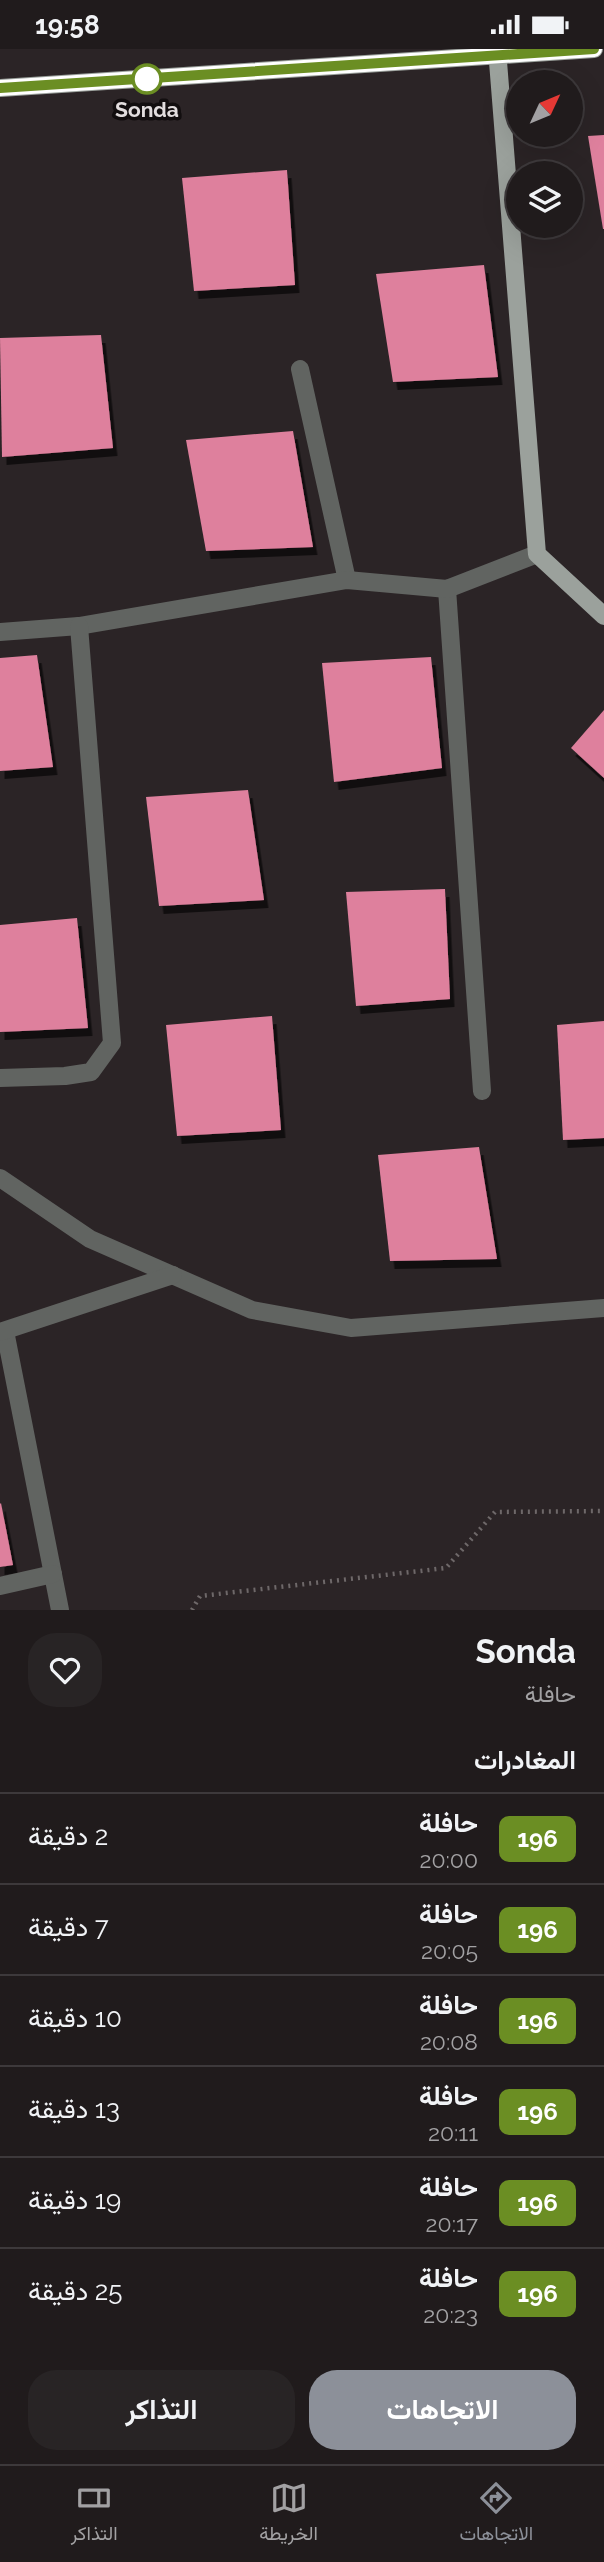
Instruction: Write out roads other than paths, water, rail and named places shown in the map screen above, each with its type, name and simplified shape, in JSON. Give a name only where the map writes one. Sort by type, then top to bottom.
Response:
[{"type":"main road","points":[[0,88],[498,53],[594,49]]},
{"type":"main road","points":[[498,53],[537,554],[604,617]]},
{"type":"street","points":[[300,369],[347,580]]},
{"type":"street","points":[[0,632],[79,626],[347,580],[447,589],[537,554]]},
{"type":"street","points":[[447,589],[481,1091]]},
{"type":"street","points":[[0,1078],[65,1076],[91,1072],[112,1043],[79,626]]},
{"type":"street","points":[[0,1178],[90,1239],[252,1310],[351,1328],[604,1308]]},
{"type":"street","points":[[61,1610],[2,1331],[173,1275]]},
{"type":"street","points":[[0,1586],[53,1574]]},
{"type":"place","name":"Sonda","points":[[147,79]]}]
